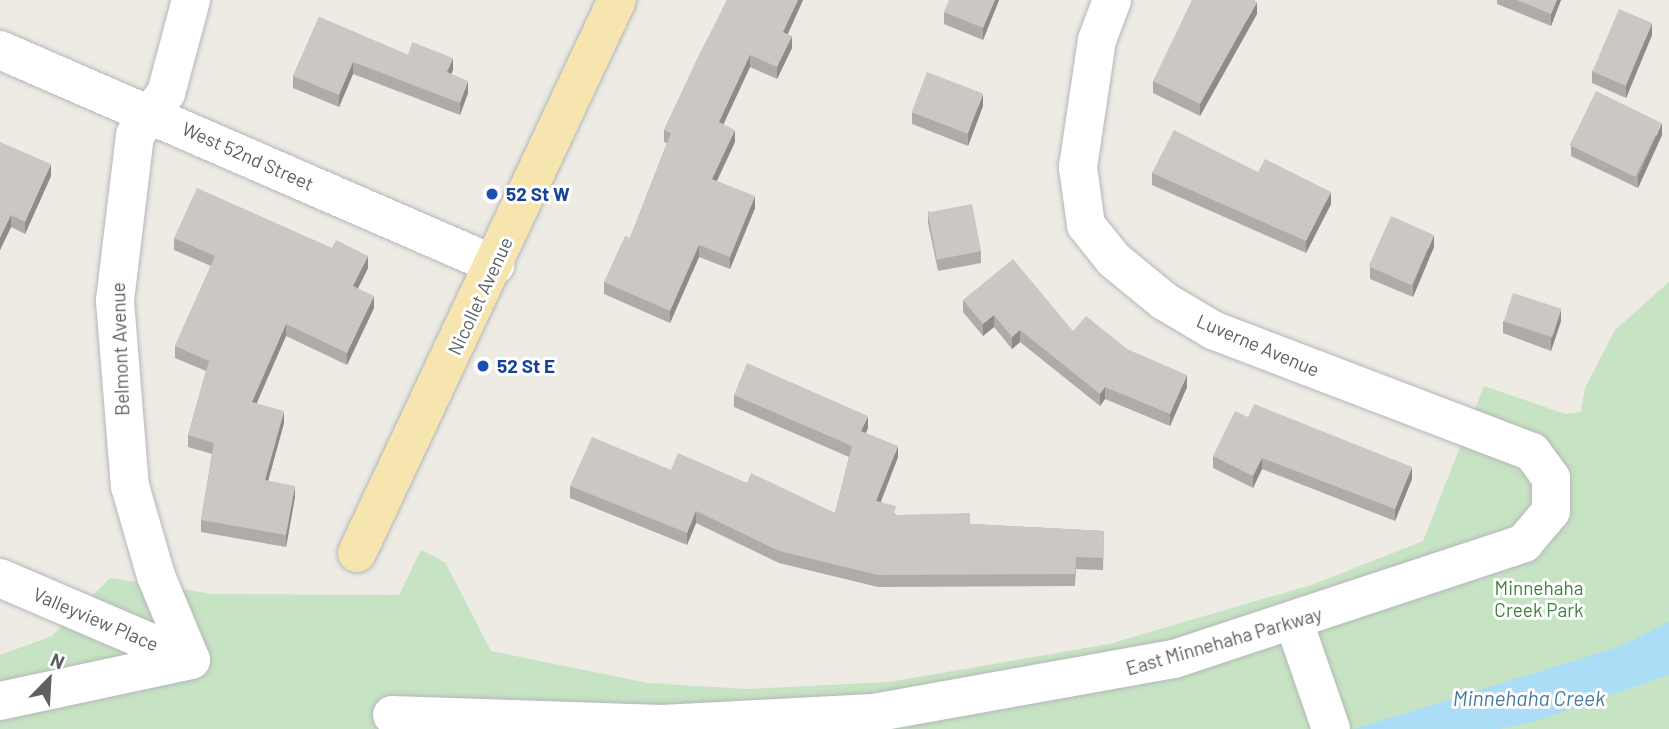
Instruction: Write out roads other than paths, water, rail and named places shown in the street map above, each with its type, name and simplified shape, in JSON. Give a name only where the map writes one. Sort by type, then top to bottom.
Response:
[{"type":"main road","name":"Nicollet Avenue","points":[[357,553],[495,265],[617,0]]},
{"type":"street","name":"Belmont Avenue","points":[[191,0],[166,93],[135,135],[114,301],[119,393],[130,486],[156,576],[191,660]]},
{"type":"street","name":"Luverne Avenue","points":[[1112,0],[1097,40],[1078,167],[1086,225],[1114,260],[1164,302],[1213,330],[1532,452],[1551,478],[1552,511],[1524,543]]},
{"type":"street","name":"West 52nd Street","points":[[0,50],[151,113],[495,265]]},
{"type":"street","name":"East Minnehaha Parkway","points":[[392,715],[675,724],[873,713],[1112,673],[1294,622],[1524,543]]},
{"type":"street","name":"Valleyview Place","points":[[0,578],[191,660]]},
{"type":"street","points":[[1294,622],[1326,716]]},
{"type":"street","points":[[0,701],[191,660]]},
{"type":"water","name":"Minnehaha Creek","points":[[1669,622],[1669,675],[1536,721],[1499,729],[1354,729],[1618,647]]},
{"type":"place","name":"52 St W","points":[[492,194]]},
{"type":"place","name":"52 St E","points":[[483,366]]},
{"type":"park label","name":"Minnehaha Creek Park","points":[[1539,599]]}]
